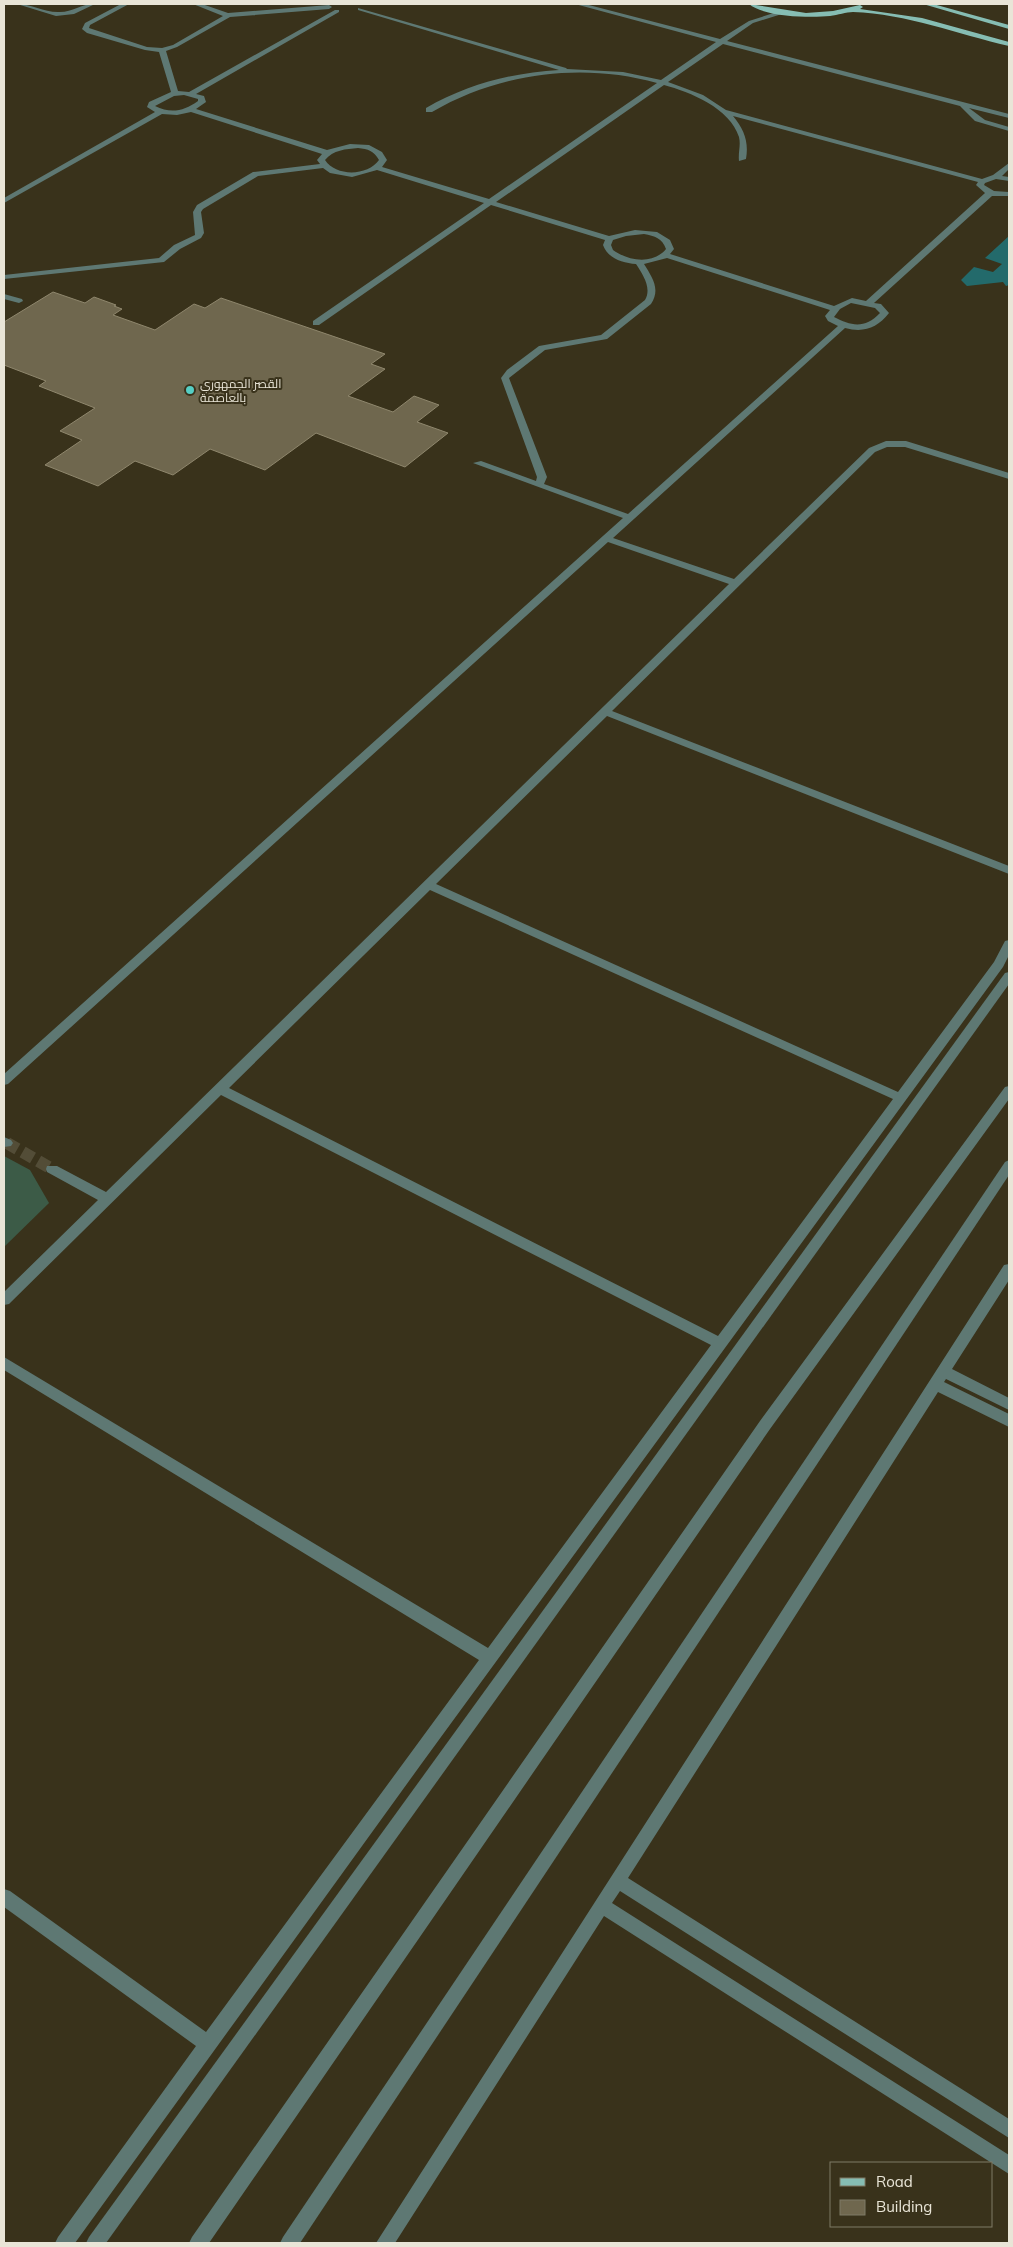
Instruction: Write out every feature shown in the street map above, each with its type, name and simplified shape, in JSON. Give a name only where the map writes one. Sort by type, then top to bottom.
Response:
[{"type":"main road","points":[[755,5],[783,12],[819,14],[852,10],[868,4]]},
{"type":"main road","points":[[926,4],[1009,27]]},
{"type":"main road","points":[[852,10],[922,20],[1009,44]]},
{"type":"street","points":[[20,4],[62,15],[72,14],[94,4],[115,9]]},
{"type":"street","points":[[126,4],[87,24],[85,29],[92,33],[147,49],[162,50],[175,46],[224,19],[227,15]]},
{"type":"street","points":[[196,4],[227,15],[332,7],[345,12]]},
{"type":"street","points":[[578,4],[1009,116]]},
{"type":"street","points":[[751,22],[755,5]]},
{"type":"street","points":[[190,95],[332,7]]},
{"type":"street","points":[[359,8],[546,64],[579,72]]},
{"type":"street","points":[[316,323],[722,41],[751,22],[783,12]]},
{"type":"street","points":[[162,50],[174,93]]},
{"type":"street","points":[[544,73],[547,68],[546,64]]},
{"type":"street","points":[[429,110],[456,94],[517,76],[579,72],[621,75],[662,83],[701,97],[724,112],[738,127],[744,146],[742,159]]},
{"type":"street","points":[[174,93],[190,95],[202,101],[176,115],[153,108],[151,105],[174,93]]},
{"type":"street","points":[[963,104],[968,114],[975,119],[1009,129]]},
{"type":"street","points":[[4,277],[158,261],[167,257],[175,248],[199,237],[202,230],[197,212],[200,207],[249,177],[265,172],[324,166],[335,172],[352,174],[369,172],[378,168],[383,162],[383,157],[370,148],[347,147],[328,152],[190,109]]},
{"type":"street","points":[[4,202],[162,111]]},
{"type":"street","points":[[724,112],[982,181],[996,177],[1007,170]]},
{"type":"street","points":[[738,127],[756,120]]},
{"type":"street","points":[[324,166],[322,160],[328,152]]},
{"type":"street","points":[[378,168],[610,239]]},
{"type":"street","points":[[996,177],[1009,179]]},
{"type":"street","points":[[982,181],[981,187],[990,193],[1009,194]]},
{"type":"street","points":[[870,304],[990,193]]},
{"type":"street","points":[[631,232],[655,234],[669,242],[670,249],[666,255],[639,262],[620,258],[612,254],[607,245],[610,239],[619,234],[631,232]]},
{"type":"street","points":[[666,255],[836,309]]},
{"type":"street","points":[[539,486],[542,476],[505,378],[542,348],[604,337],[648,302],[652,297],[653,291],[639,262]]},
{"type":"street","points":[[4,296],[19,302]]},
{"type":"street","points":[[848,300],[870,304],[884,309],[884,314],[866,328],[845,324],[830,317],[830,314],[848,300]]},
{"type":"street","points":[[4,1081],[845,324]]},
{"type":"street","points":[[4,1300],[106,1198],[872,450],[880,445],[892,443],[906,444],[1009,476]]},
{"type":"street","points":[[478,463],[631,518]]},
{"type":"street","points":[[608,539],[736,583]]},
{"type":"street","points":[[604,711],[1009,870]]},
{"type":"street","points":[[427,884],[901,1098]]},
{"type":"street","points":[[64,2243],[999,964],[1009,944]]},
{"type":"street","points":[[95,2243],[1009,976]]},
{"type":"street","points":[[219,1088],[721,1344]]},
{"type":"street","points":[[198,2243],[765,1425],[1009,1090]]},
{"type":"street","points":[[288,2243],[1009,1165]]},
{"type":"street","points":[[52,1168],[106,1198]]},
{"type":"street","points":[[385,2243],[603,1906],[1009,1269]]},
{"type":"street","points":[[4,1363],[490,1658]]},
{"type":"street","points":[[940,1378],[1009,1404]]},
{"type":"street","points":[[940,1378],[1009,1421]]},
{"type":"street","points":[[619,1881],[1009,2129]]},
{"type":"street","points":[[4,1896],[208,2044]]},
{"type":"street","points":[[603,1906],[1009,2166]]},
{"type":"green space","points":[[4,1156],[30,1170],[49,1203],[4,1247]]},
{"type":"water","points":[[1009,236],[1009,285],[1006,286],[1003,282],[967,286],[961,280],[974,267],[993,272],[1002,264],[985,258]]},
{"type":"building","name":"القصر الجمهوري بالعاصمة","points":[[53,292],[85,303],[94,297],[116,305],[114,306],[122,309],[113,315],[155,330],[194,304],[205,308],[221,298],[385,354],[371,364],[385,369],[348,396],[393,412],[414,396],[439,405],[417,422],[448,433],[405,467],[316,433],[265,470],[210,449],[173,475],[135,461],[98,486],[45,465],[82,440],[60,431],[95,408],[39,386],[46,381],[4,365],[4,322]]},
{"type":"tunnel","points":[[7,1143],[52,1169]]},
{"type":"place","name":"القصر الجمهوري بالعاصمة","points":[[190,390]]}]
